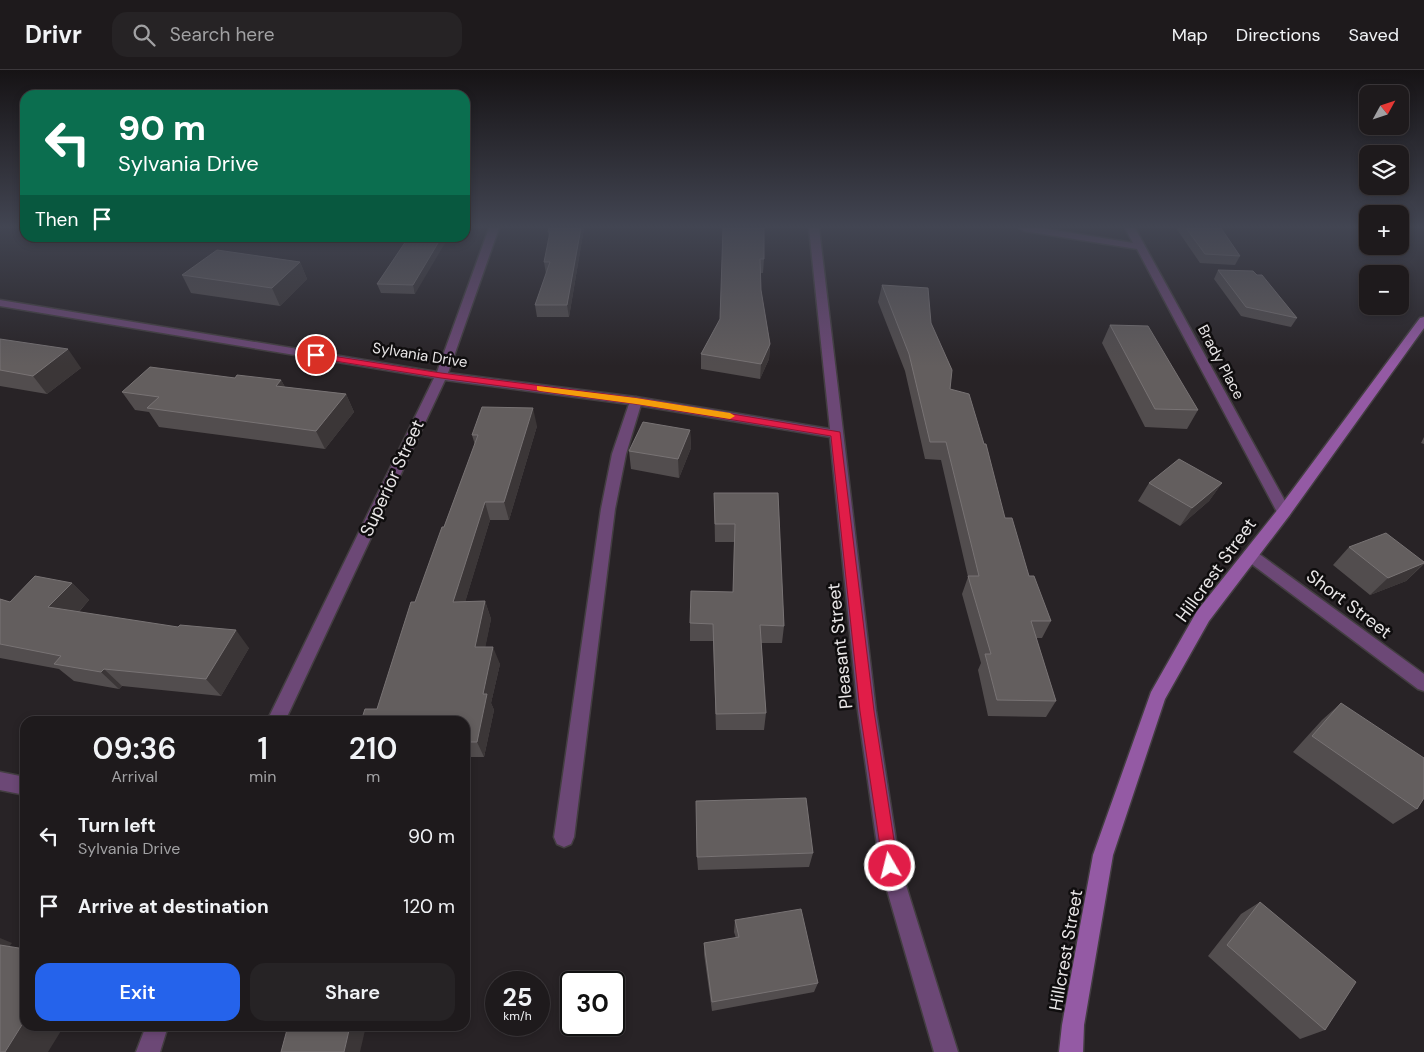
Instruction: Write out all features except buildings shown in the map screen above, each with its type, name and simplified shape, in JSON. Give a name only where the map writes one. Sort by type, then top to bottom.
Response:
[{"type":"street","name":"Superior Street","points":[[278,716],[441,376],[478,274]]},
{"type":"street","name":"Pleasant Street","points":[[819,274],[867,711],[890,866],[946,1052]]},
{"type":"street","name":"Brady Place","points":[[1155,274],[1284,512]]},
{"type":"street","name":"Sylvania Drive","points":[[0,303],[441,376],[636,401],[836,434]]},
{"type":"street","name":"Hillcrest Street","points":[[1071,1052],[1073,1025],[1103,855],[1157,697],[1202,616],[1284,512],[1424,320]]},
{"type":"street","points":[[564,837],[608,509],[619,454],[636,401]]},
{"type":"street","name":"Short Street","points":[[1250,555],[1424,684]]},
{"type":"street","points":[[0,781],[20,785]]},
{"type":"street","points":[[148,1052],[155,1031]]},
{"type":"slow traffic","points":[[540,388],[730,416]]},
{"type":"route","points":[[316,355],[441,376],[636,401],[836,434],[867,711],[890,866]]}]
